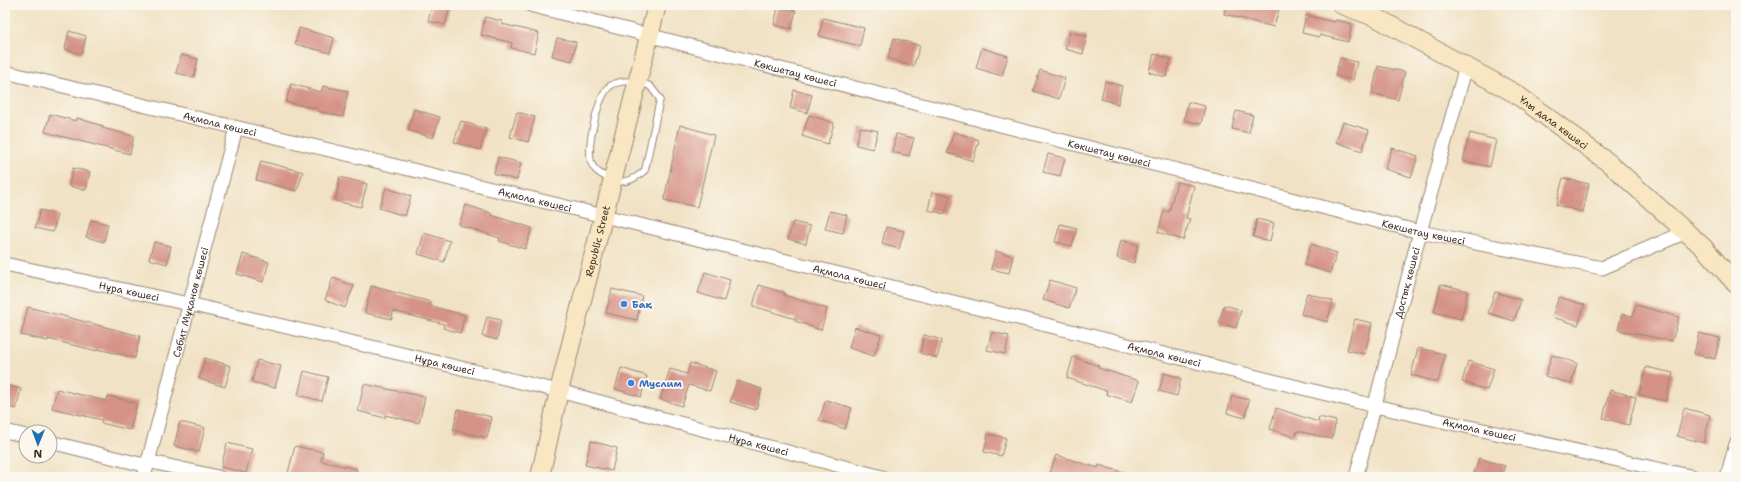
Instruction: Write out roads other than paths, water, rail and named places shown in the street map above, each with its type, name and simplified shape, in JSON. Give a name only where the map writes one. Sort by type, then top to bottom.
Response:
[{"type":"street","name":"Көкшетау көшесі","points":[[530,5],[1420,232],[1602,268],[1686,232]]},
{"type":"street","name":"Republic Street","points":[[540,477],[559,391],[657,5]]},
{"type":"street","name":"Ұлы дала көшесі","points":[[1342,5],[1377,18],[1516,94],[1609,162],[1703,247],[1736,284]]},
{"type":"street","name":"Достық көшесі","points":[[1356,477],[1420,232],[1466,66]]},
{"type":"street","name":"Ақмола көшесі","points":[[5,72],[604,216],[1375,406],[1694,477]]},
{"type":"street","name":"Сәбит Мұқанов көшесі","points":[[144,477],[236,128]]},
{"type":"street","name":"Нұра көшесі","points":[[5,264],[189,304],[559,391],[882,477]]},
{"type":"street","points":[[5,431],[18,434]]},
{"type":"street","points":[[58,444],[144,464],[147,462],[218,477]]},
{"type":"street","points":[[1727,477],[1736,444]]},
{"type":"lane","points":[[637,81],[650,86],[660,99],[645,170],[631,180],[613,182],[596,171],[592,164],[590,155],[595,120],[604,94],[611,86],[618,82],[637,81]]},
{"type":"place","name":"Бақ","points":[[624,304]]},
{"type":"place","name":"Муслим","points":[[631,383]]}]
